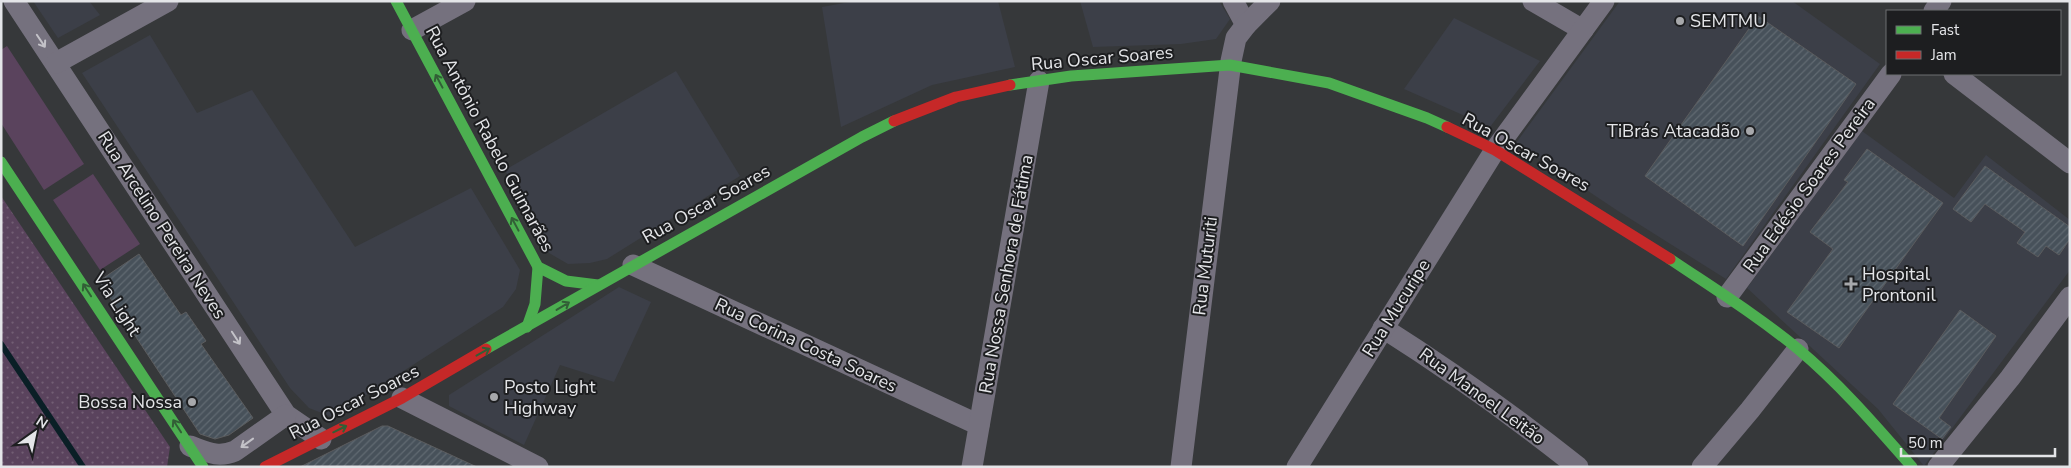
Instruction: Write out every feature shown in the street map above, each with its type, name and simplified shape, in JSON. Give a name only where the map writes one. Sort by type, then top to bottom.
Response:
[{"type":"main road","name":"Rua Antônio Rabelo Guimarães","points":[[396,1],[538,267],[550,275],[569,283],[587,286],[598,285]]},
{"type":"main road","name":"Rua Oscar Soares","points":[[271,465],[402,398],[633,265],[862,137],[908,115],[956,97],[1007,85],[1071,76],[1230,65],[1329,83],[1427,118],[1495,150],[1611,221],[1727,297],[1798,349],[1870,419],[1912,467]]},
{"type":"main road","name":"Via Light","points":[[3,165],[188,454],[203,467]]},
{"type":"main road","name":"Rua Antônio Rabelo Guimarães","points":[[527,327],[535,304],[538,267]]},
{"type":"street","name":"Rua Arcelino Pereira Neves","points":[[14,1],[286,415],[321,439]]},
{"type":"street","points":[[56,63],[168,1]]},
{"type":"street","points":[[412,30],[465,1]]},
{"type":"street","points":[[1233,1],[1246,25]]},
{"type":"street","name":"Rua Muturiti","points":[[1181,467],[1230,65],[1236,38],[1270,1]]},
{"type":"street","points":[[1533,1],[1582,30]]},
{"type":"street","name":"Rua Mucuripe","points":[[1297,467],[1495,150],[1604,1]]},
{"type":"street","name":"Rua Edésio Soares Pereira","points":[[1727,297],[1889,75]]},
{"type":"street","points":[[1955,75],[2070,164]]},
{"type":"street","name":"Rua Nossa Senhora de Fátima","points":[[972,467],[1039,81]]},
{"type":"street","name":"Rua Corina Costa Soares","points":[[633,265],[978,425]]},
{"type":"street","points":[[1938,467],[2010,378],[2070,297]]},
{"type":"street","name":"Rua Manoel Leitão","points":[[1383,328],[1432,359],[1518,419],[1578,467]]},
{"type":"street","points":[[1702,467],[1798,349]]},
{"type":"street","points":[[402,398],[538,467]]},
{"type":"street","points":[[188,454],[227,455],[286,415]]},
{"type":"shaded area","points":[[33,1],[89,1],[100,15],[58,38]]},
{"type":"shaded area","points":[[855,1],[998,1],[1015,67],[932,85],[841,127],[822,7]]},
{"type":"shaded area","points":[[1080,1],[1219,1],[1230,19],[1216,39],[1181,44],[1093,47]]},
{"type":"shaded area","points":[[1620,1],[1792,1],[1880,64],[1726,279],[1618,211],[1516,143]]},
{"type":"shaded area","points":[[1454,18],[1540,61],[1490,127],[1404,89]]},
{"type":"shaded area","points":[[150,35],[197,113],[252,90],[355,247],[471,188],[520,270],[516,289],[503,307],[332,417],[309,408],[290,388],[82,73]]},
{"type":"shaded area","points":[[7,46],[84,164],[44,190],[1,123],[1,50]]},
{"type":"shaded area","points":[[676,71],[740,176],[607,259],[590,263],[568,264],[549,253],[505,170]]},
{"type":"shaded area","points":[[1862,131],[1954,198],[1986,155],[2070,220],[2070,270],[1924,466],[1878,409],[1747,288]]},
{"type":"shaded area","points":[[93,174],[140,244],[100,270],[53,200]]},
{"type":"shaded area","points":[[1,196],[170,447],[167,467],[1,467]]},
{"type":"shaded area","points":[[619,287],[651,302],[614,382],[560,365],[524,445],[449,406],[449,395]]},
{"type":"building","name":"TiBrás Atacadão","points":[[1758,16],[1856,84],[1743,246],[1645,176]]},
{"type":"building","points":[[1867,149],[1943,203],[1839,348],[1787,312],[1833,249],[1810,232],[1848,182],[1844,180]]},
{"type":"building","points":[[1985,166],[2070,227],[2070,239],[2059,255],[2046,246],[2038,257],[2017,243],[2025,232],[1985,204],[1971,222],[1953,209]]},
{"type":"building","points":[[139,254],[181,315],[186,312],[206,341],[201,344],[253,418],[229,435],[215,439],[200,434],[99,281]]},
{"type":"building","points":[[1960,310],[1996,336],[1939,418],[1951,427],[1942,439],[1893,404]]},
{"type":"building","points":[[382,426],[388,426],[477,467],[300,467]]},
{"type":"waterway","points":[[1,344],[83,467]]},
{"type":"traffic: fast","points":[[396,1],[538,267],[566,281],[598,285]]},
{"type":"traffic: fast","points":[[1010,85],[1071,76],[1230,65],[1329,83],[1447,127]]},
{"type":"traffic: fast","points":[[486,349],[862,137],[894,121]]},
{"type":"traffic: fast","points":[[1,162],[203,467]]},
{"type":"traffic: fast","points":[[1670,259],[1751,314],[1798,349],[1843,391],[1912,467]]},
{"type":"traffic: fast","points":[[527,327],[535,304],[538,267]]},
{"type":"traffic: jam","points":[[894,121],[956,97],[1010,85]]},
{"type":"traffic: jam","points":[[1447,127],[1495,150],[1670,259]]},
{"type":"traffic: jam","points":[[265,467],[402,398],[486,349]]},
{"type":"place","name":"SEMTMU","points":[[1680,21]]},
{"type":"place","name":"TiBrás Atacadão","points":[[1750,131]]},
{"type":"place","name":"Hospital Prontonil","points":[[1851,284]]},
{"type":"place","name":"Posto Light Highway","points":[[494,397]]},
{"type":"place","name":"Bossa Nossa","points":[[192,402]]}]
